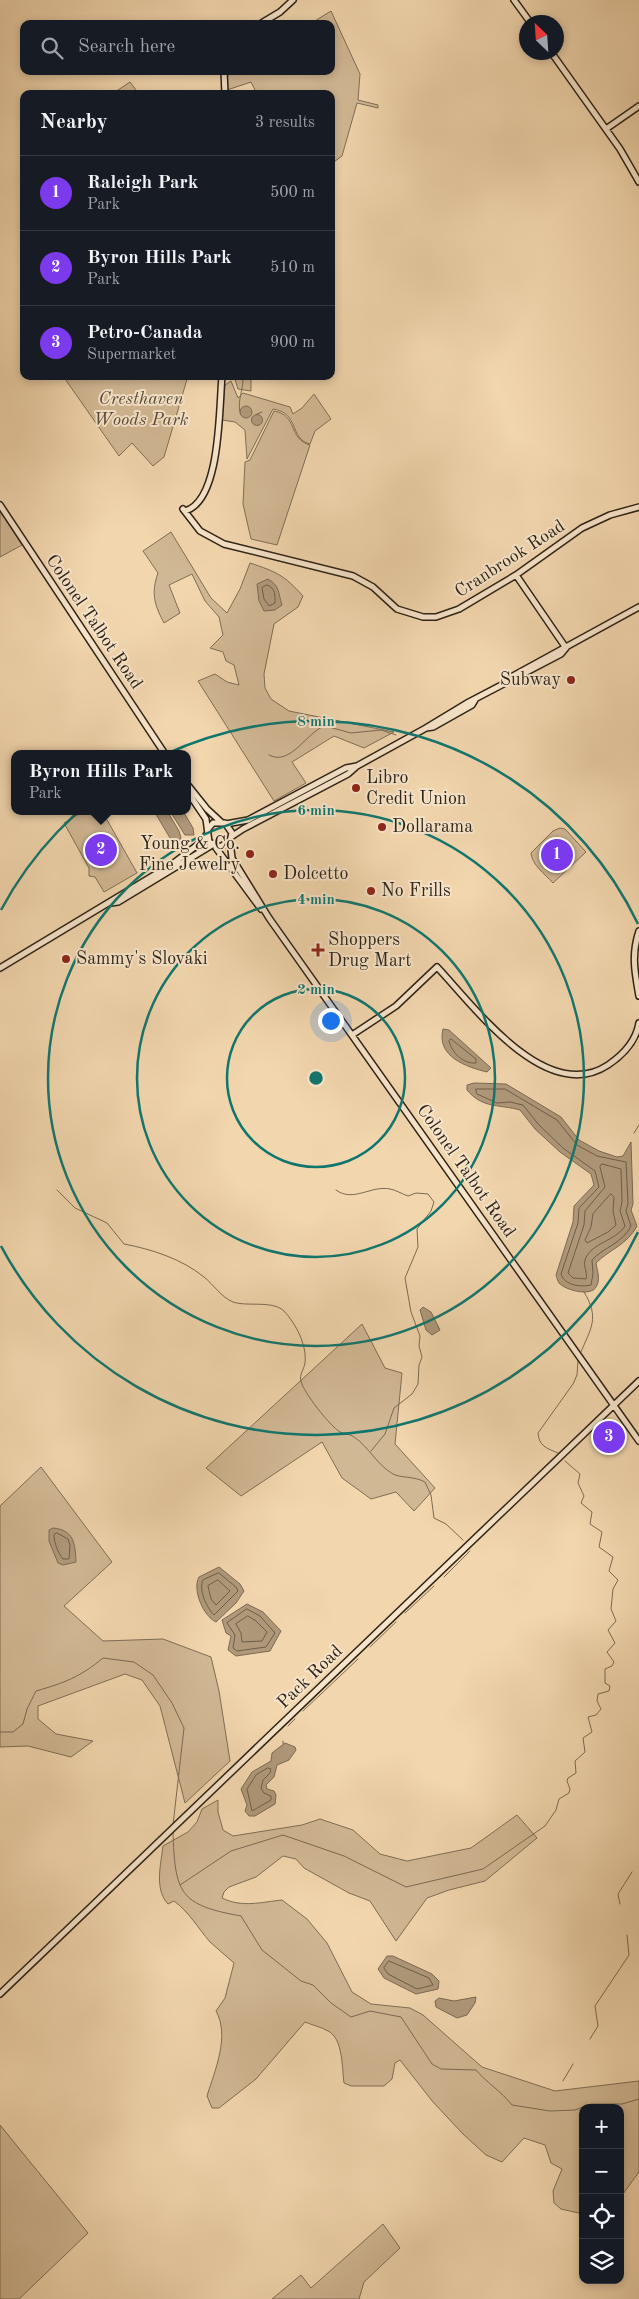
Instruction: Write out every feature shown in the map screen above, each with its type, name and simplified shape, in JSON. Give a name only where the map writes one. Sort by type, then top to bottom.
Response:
[{"type":"street","points":[[267,20],[280,12],[293,0]]},
{"type":"street","points":[[514,0],[525,15]]},
{"type":"street","points":[[558,60],[606,129],[639,182]]},
{"type":"street","points":[[224,75],[225,90]]},
{"type":"street","points":[[606,129],[639,106]]},
{"type":"street","name":"Cranbrook Road","points":[[222,380],[213,473],[206,492],[190,510],[184,510],[200,531],[224,544],[353,576],[373,587],[397,609],[423,617],[436,617],[459,609],[516,575],[582,528],[610,515],[639,507]]},
{"type":"street","name":"Colonel Talbot Road","points":[[0,505],[162,750]]},
{"type":"street","points":[[516,575],[566,648]]},
{"type":"street","points":[[111,903],[118,902],[213,845],[224,846],[243,829],[348,774],[357,766],[426,728],[430,723],[475,700],[509,681],[512,676],[639,607]]},
{"type":"street","points":[[0,968],[111,903],[186,854],[214,823],[248,820],[346,768],[357,766]]},
{"type":"street","points":[[191,789],[207,809],[230,829],[231,839]]},
{"type":"street","points":[[191,797],[206,819],[207,832],[213,845]]},
{"type":"street","name":"Colonel Talbot Road","points":[[231,839],[232,858],[269,918],[639,1441]]},
{"type":"street","name":"Colonel Talbot Road","points":[[213,845],[220,851],[252,899],[269,918]]},
{"type":"street","points":[[639,931],[634,947],[633,970],[639,996]]},
{"type":"street","points":[[352,1036],[396,1006],[437,967],[521,1054],[558,1072],[575,1075],[606,1066],[618,1058],[631,1043],[639,1023]]},
{"type":"street","name":"Pack Road","points":[[0,1994],[639,1381]]},
{"type":"green space","points":[[331,11],[360,74],[358,100],[378,105],[378,108],[357,103],[342,156],[335,161],[335,90],[255,90],[251,82],[224,90],[228,75],[335,75],[335,20],[316,20]]},
{"type":"green space","points":[[130,82],[136,90],[118,90]]},
{"type":"green space","name":"Cresthaven Woods Park","points":[[66,380],[187,380],[164,457],[153,466],[132,443],[119,456]]},
{"type":"green space","points":[[235,380],[251,380],[251,391],[238,389]]},
{"type":"green space","points":[[231,381],[238,398],[243,393],[290,407],[293,414],[302,408],[314,394],[331,419],[315,431],[310,444],[299,437],[287,415],[273,409],[247,459],[245,430],[235,422],[222,420],[225,385]]},
{"type":"green space","points":[[274,411],[282,413],[287,417],[298,438],[310,445],[277,545],[251,539],[243,504],[245,462],[250,460]]},
{"type":"green space","points":[[0,511],[22,545],[0,557]]},
{"type":"green space","points":[[171,532],[211,598],[227,613],[240,589],[250,563],[280,575],[303,596],[298,607],[274,624],[264,674],[265,688],[271,699],[289,711],[394,732],[364,748],[334,736],[292,762],[306,783],[274,801],[198,681],[215,674],[227,682],[239,685],[234,665],[226,661],[223,652],[210,648],[223,635],[219,617],[205,601],[192,574],[169,585],[180,613],[164,623],[158,610],[154,593],[158,573],[143,551]]},
{"type":"green space","points":[[77,815],[104,815],[137,873],[104,892],[95,877],[89,876],[89,868],[64,823]]},
{"type":"green space","points":[[560,828],[565,829],[586,852],[553,883],[536,865],[531,853],[553,831]]},
{"type":"green space","points":[[362,1324],[385,1368],[402,1373],[395,1444],[435,1488],[414,1511],[396,1492],[371,1499],[342,1478],[322,1442],[241,1496],[206,1468]]},
{"type":"green space","points":[[41,1467],[112,1562],[64,1606],[103,1641],[163,1639],[211,1657],[219,1691],[230,1761],[185,1803],[160,1706],[142,1680],[125,1674],[38,1706],[38,1719],[56,1734],[93,1741],[71,1757],[28,1746],[0,1747],[0,1506]]},
{"type":"green space","points":[[218,1800],[218,1812],[223,1830],[233,1836],[302,1825],[320,1819],[353,1830],[380,1854],[407,1861],[471,1848],[517,1815],[537,1838],[485,1881],[427,1898],[396,1941],[370,1901],[349,1893],[304,1868],[296,1859],[283,1856],[256,1877],[229,1887],[224,1892],[222,1898],[244,1904],[282,1900],[307,1919],[327,1943],[352,1992],[371,2004],[410,2008],[423,2015],[482,2067],[555,2091],[639,2081],[639,2172],[624,2193],[624,2104],[579,2104],[579,2213],[561,2209],[554,2203],[553,2191],[562,2169],[551,2163],[545,2145],[524,2138],[502,2162],[486,2155],[433,2102],[400,2060],[395,2063],[392,2079],[384,2086],[351,2086],[344,2083],[341,2054],[337,2040],[328,2031],[305,2022],[256,2079],[219,2108],[212,2108],[207,2096],[220,2053],[222,2031],[216,2011],[225,1998],[234,1963],[210,1942],[179,1905],[174,1901],[168,1904],[161,1891],[160,1884],[163,1846],[188,1832],[197,1822],[202,1809]]},
{"type":"green space","points":[[0,2125],[88,2233],[19,2299],[0,2299]]},
{"type":"green space","points":[[383,2224],[400,2248],[364,2282],[359,2299],[272,2299],[301,2275],[311,2288]]},
{"type":"water","points":[[244,406],[248,406],[252,412],[248,418],[244,418],[240,414],[240,410]]},
{"type":"water","points":[[257,414],[263,420],[257,426],[251,420]]},
{"type":"water","points":[[268,579],[277,587],[282,605],[275,610],[264,611],[259,601],[257,584]]},
{"type":"water","points":[[156,815],[169,815],[179,831],[181,838],[177,844],[173,843]]},
{"type":"water","points":[[172,815],[185,815],[193,828],[194,835],[185,835]]},
{"type":"water","points":[[443,1029],[449,1030],[491,1068],[487,1072],[462,1064],[455,1059],[444,1047],[442,1039]]},
{"type":"water","points":[[474,1083],[506,1084],[561,1117],[579,1140],[599,1151],[617,1157],[623,1156],[631,1142],[633,1204],[631,1210],[637,1226],[628,1238],[596,1263],[598,1281],[593,1290],[584,1292],[562,1286],[556,1275],[573,1222],[574,1206],[594,1185],[591,1174],[560,1152],[535,1129],[520,1110],[485,1103],[473,1096],[467,1090],[467,1085]]},
{"type":"water","points":[[423,1307],[431,1312],[440,1330],[432,1335],[426,1330],[420,1310]]},
{"type":"water","points":[[53,1528],[65,1531],[72,1539],[76,1562],[63,1565],[58,1563],[49,1541],[49,1530]]},
{"type":"water","points":[[219,1567],[240,1584],[244,1591],[236,1603],[216,1622],[207,1614],[200,1602],[197,1582],[199,1577]]},
{"type":"water","points":[[247,1604],[263,1612],[281,1631],[270,1651],[236,1656],[228,1650],[231,1636],[226,1633],[222,1620]]},
{"type":"water","points":[[285,1743],[295,1747],[296,1750],[289,1760],[277,1765],[274,1777],[266,1785],[267,1789],[274,1791],[276,1795],[275,1804],[255,1816],[249,1816],[245,1811],[247,1805],[241,1789],[252,1772],[271,1761],[272,1753]]},
{"type":"water","points":[[387,1956],[393,1956],[432,1974],[439,1981],[438,1989],[416,1994],[384,1978],[378,1969]]},
{"type":"water","points":[[476,1997],[475,2003],[467,2015],[457,2018],[436,2007],[435,2001],[439,1998],[454,2001]]},
{"type":"waterway","points":[[240,412],[239,403],[243,380]]},
{"type":"waterway","points":[[257,414],[262,412]]},
{"type":"waterway","points":[[269,755],[277,757],[292,752],[318,729],[325,726],[351,733],[381,730],[396,735]]},
{"type":"waterway","points":[[634,1133],[639,1125]]},
{"type":"waterway","points":[[336,1190],[342,1194],[349,1195],[383,1188],[408,1196],[416,1193],[428,1194],[434,1202],[431,1211],[417,1229],[418,1247],[405,1278],[411,1312],[420,1336],[419,1346],[422,1357],[419,1365],[418,1384],[412,1394],[394,1408],[385,1434],[371,1451]]},
{"type":"waterway","points":[[57,1190],[75,1208],[107,1223],[124,1244],[155,1252],[186,1265],[204,1277],[229,1300],[239,1303],[273,1306],[284,1311],[293,1322],[304,1349],[305,1363],[301,1374],[301,1381],[318,1408],[336,1429],[359,1441],[387,1470],[396,1475],[425,1482],[431,1495],[434,1518],[446,1524],[463,1540]]},
{"type":"waterway","points":[[580,1354],[590,1330],[593,1316],[592,1309],[584,1292]]},
{"type":"waterway","points":[[558,1453],[544,1446],[540,1441],[538,1433],[573,1384],[577,1375],[578,1360]]},
{"type":"waterway","points":[[180,1885],[231,1851],[283,1835],[344,1856],[406,1887],[483,1869],[545,1826],[556,1810],[559,1799],[569,1793],[568,1778],[576,1773],[575,1761],[585,1752],[583,1738],[592,1732],[588,1717],[596,1715],[601,1709],[597,1701],[598,1694],[609,1691],[610,1686],[605,1683],[605,1669],[612,1666],[614,1662],[607,1652],[615,1643],[608,1630],[616,1621],[611,1609],[613,1589],[618,1580],[609,1571],[613,1557],[599,1547],[602,1532],[590,1524],[592,1512],[581,1503],[584,1496],[578,1483],[580,1474],[565,1461]]},
{"type":"waterway","points":[[444,1577],[470,1551]]},
{"type":"waterway","points":[[405,1613],[434,1586]]},
{"type":"waterway","points":[[370,1647],[396,1622]]},
{"type":"waterway","points":[[0,1732],[13,1732],[23,1724],[27,1709],[36,1691],[71,1679],[103,1658],[134,1662],[153,1675],[172,1703],[184,1728],[173,1825]]},
{"type":"waterway","points":[[303,1711],[358,1659]]},
{"type":"waterway","points":[[288,1726],[295,1719]]},
{"type":"waterway","points":[[173,1832],[176,1869],[184,1893],[204,1907],[241,1916],[262,1950],[301,1981],[313,1985],[331,2003],[351,2017],[370,2011],[401,2017],[432,2064],[441,2069],[476,2070],[512,2105],[550,2111],[575,2110],[591,2104],[622,2104],[639,2099]]},
{"type":"waterway","points":[[620,1904],[618,1894],[632,1872]]},
{"type":"waterway","points":[[590,2039],[598,2026],[595,2006],[629,1955],[627,1935]]},
{"type":"waterway","points":[[563,2081],[573,2064]]},
{"type":"place","name":"Subway","points":[[571,680]]},
{"type":"place","name":"Libro Credit Union","points":[[356,788]]},
{"type":"place","name":"Dollarama","points":[[382,827]]},
{"type":"place","name":"Byron Hills Park","points":[[101,850]]},
{"type":"place","name":"Young & Co. Fine Jewelry","points":[[250,854]]},
{"type":"place","name":"Raleigh Park","points":[[557,855]]},
{"type":"place","name":"Dolcetto","points":[[273,874]]},
{"type":"place","name":"No Frills","points":[[371,891]]},
{"type":"place","name":"Shoppers Drug Mart","points":[[318,950]]},
{"type":"place","name":"Sammy's Slovaki","points":[[66,959]]},
{"type":"place","name":"Petro-Canada","points":[[609,1437]]}]
